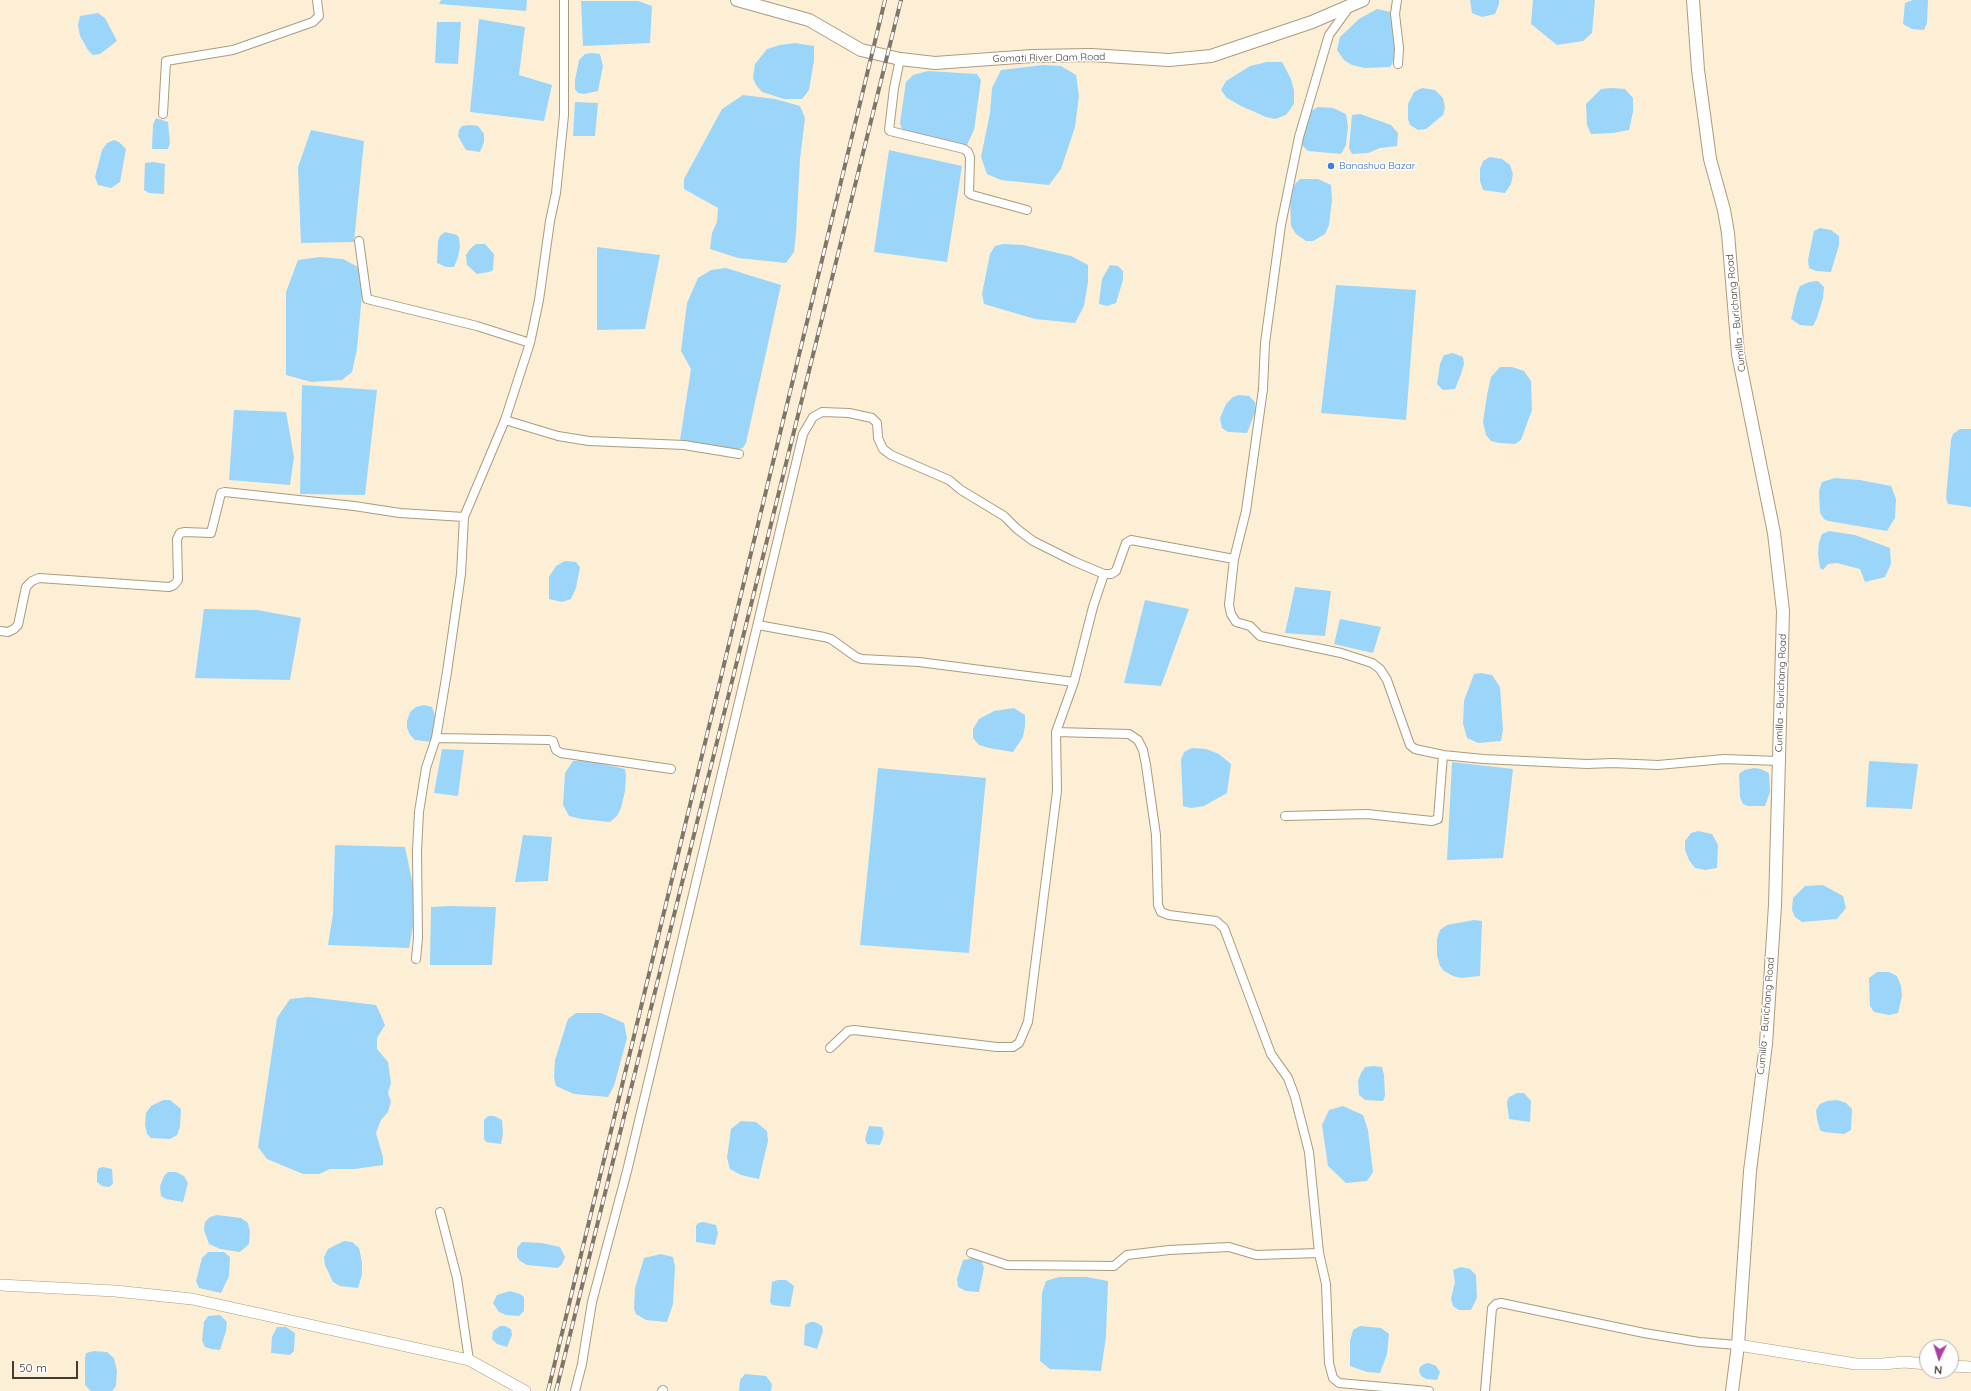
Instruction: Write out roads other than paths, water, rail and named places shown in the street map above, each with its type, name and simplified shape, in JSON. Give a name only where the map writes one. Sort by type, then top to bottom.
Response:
[{"type":"main road","name":"Gomati River Dam Road","points":[[737,0],[809,20],[861,50],[900,59],[935,63],[1032,56],[1091,55],[1185,59],[1211,56],[1312,22],[1363,0]]},
{"type":"main road","name":"Cumilla - Burichang Road","points":[[1693,0],[1698,70],[1710,159],[1724,210],[1728,233],[1738,354],[1774,533],[1783,611],[1775,905],[1766,1044],[1750,1171],[1738,1345],[1732,1391]]},
{"type":"street","points":[[163,114],[166,61],[233,50],[313,22],[319,16],[317,0]]},
{"type":"street","points":[[416,959],[418,938],[417,851],[419,812],[426,768],[436,738],[461,574],[464,516],[505,420],[530,344],[539,300],[550,221],[556,193],[564,115],[564,0]]},
{"type":"street","points":[[1397,0],[1395,14],[1399,48],[1398,64]]},
{"type":"street","points":[[1350,6],[1329,34],[1299,137],[1281,224],[1265,343],[1263,389],[1247,503],[1234,559],[1229,605],[1231,614],[1236,622],[1250,626],[1260,636],[1292,641],[1340,652],[1372,663],[1380,669],[1388,680],[1410,745],[1415,749],[1443,755],[1483,759],[1587,764],[1658,765],[1724,759],[1779,761]]},
{"type":"street","points":[[900,59],[894,88],[890,131],[964,149],[968,152],[970,157],[969,193],[972,196],[1027,210]]},
{"type":"street","points":[[360,241],[367,299],[477,326],[530,344]]},
{"type":"street","points":[[575,1391],[582,1364],[592,1302],[627,1171],[803,434],[812,418],[822,412],[849,413],[872,418],[877,423],[878,438],[883,449],[891,455],[949,480],[961,490],[1004,516],[1017,529],[1033,541],[1073,561],[1104,574],[1112,574],[1116,571],[1126,543],[1131,540],[1234,559]]},
{"type":"street","points":[[505,420],[558,436],[589,441],[684,445],[739,454]]},
{"type":"street","points":[[0,631],[8,632],[14,630],[18,625],[26,587],[32,580],[39,578],[169,586],[174,585],[178,580],[177,539],[180,533],[212,533],[220,493],[225,492],[354,506],[400,513],[464,516]]},
{"type":"street","points":[[830,1048],[848,1031],[854,1030],[997,1047],[1013,1047],[1019,1044],[1028,1022],[1057,791],[1056,732],[1074,682],[1093,607],[1104,574]]},
{"type":"street","points":[[758,626],[824,636],[831,639],[856,657],[862,659],[919,662],[1074,682]]},
{"type":"street","points":[[1056,732],[1129,734],[1138,740],[1146,765],[1156,835],[1158,905],[1161,912],[1170,915],[1216,921],[1224,928],[1271,1054],[1288,1078],[1295,1097],[1310,1152],[1319,1253],[1326,1284],[1329,1363],[1333,1378],[1339,1383],[1429,1391]]},
{"type":"street","points":[[436,738],[549,740],[553,741],[556,750],[561,753],[671,769]]},
{"type":"street","points":[[1285,816],[1367,814],[1432,821],[1438,819],[1443,755]]},
{"type":"street","points":[[440,1212],[457,1278],[469,1360]]},
{"type":"street","points":[[971,1253],[1007,1264],[1114,1266],[1127,1255],[1169,1250],[1229,1247],[1247,1254],[1256,1255],[1319,1253]]},
{"type":"street","points":[[0,1285],[115,1291],[192,1299],[469,1360],[525,1391]]},
{"type":"street","points":[[1485,1391],[1492,1308],[1496,1304],[1501,1303],[1644,1333],[1699,1342],[1738,1345],[1856,1364],[1904,1362],[1919,1363]]},
{"type":"street","points":[[1959,1366],[1971,1367]]},
{"type":"water","points":[[441,0],[527,0],[526,11],[439,4]]},
{"type":"water","points":[[1470,0],[1499,0],[1499,4],[1495,14],[1482,17],[1472,13]]},
{"type":"water","points":[[1533,0],[1595,0],[1592,33],[1583,41],[1557,45],[1531,24]]},
{"type":"water","points":[[1913,0],[1928,0],[1927,23],[1924,30],[1912,29],[1903,24],[1905,3]]},
{"type":"water","points":[[581,1],[638,1],[652,6],[650,43],[583,46]]},
{"type":"water","points":[[1377,9],[1391,12],[1397,48],[1392,64],[1390,67],[1365,68],[1352,65],[1344,60],[1337,50],[1340,37],[1359,19]]},
{"type":"water","points":[[98,13],[105,18],[117,41],[100,54],[93,55],[88,50],[80,36],[78,25],[80,16]]},
{"type":"water","points":[[479,19],[525,27],[519,75],[552,85],[544,121],[470,112]]},
{"type":"water","points":[[437,22],[461,22],[458,64],[435,63]]},
{"type":"water","points":[[795,43],[814,46],[814,60],[809,90],[802,99],[784,99],[762,92],[756,85],[753,78],[755,64],[767,49]]},
{"type":"water","points":[[585,54],[600,54],[603,66],[598,91],[584,94],[578,93],[575,89],[575,80],[579,60]]},
{"type":"water","points":[[1267,62],[1282,62],[1291,79],[1294,91],[1294,104],[1286,115],[1275,119],[1266,117],[1241,106],[1227,98],[1221,90],[1226,81],[1250,66]]},
{"type":"water","points":[[1043,65],[1061,66],[1076,75],[1079,96],[1075,127],[1061,169],[1049,185],[1001,180],[987,174],[981,157],[990,113],[992,88],[1001,70]]},
{"type":"water","points":[[928,71],[977,74],[981,80],[974,130],[966,147],[906,133],[902,129],[900,123],[906,82],[913,75]]},
{"type":"water","points":[[1422,88],[1435,90],[1443,98],[1445,108],[1443,115],[1426,129],[1418,130],[1410,125],[1408,119],[1408,104],[1414,92]]},
{"type":"water","points":[[1601,89],[1625,89],[1633,98],[1633,112],[1629,130],[1613,133],[1591,134],[1587,125],[1586,104]]},
{"type":"water","points":[[743,95],[775,99],[800,106],[805,118],[800,159],[794,252],[786,263],[738,258],[710,249],[712,233],[717,222],[718,208],[684,189],[684,179],[722,109]]},
{"type":"water","points":[[575,102],[598,103],[595,136],[573,136]]},
{"type":"water","points":[[1318,107],[1333,108],[1346,114],[1348,126],[1346,145],[1341,154],[1308,151],[1302,145],[1301,136],[1309,112]]},
{"type":"water","points":[[1360,114],[1391,125],[1398,133],[1397,146],[1380,148],[1368,153],[1352,154],[1349,148],[1352,115]]},
{"type":"water","points":[[156,118],[168,122],[170,143],[168,149],[152,149],[153,125]]},
{"type":"water","points":[[462,126],[478,126],[484,134],[484,142],[480,152],[466,150],[458,136],[459,130]]},
{"type":"water","points":[[311,130],[364,141],[354,242],[301,243],[298,167]]},
{"type":"water","points":[[114,140],[119,142],[126,149],[120,182],[111,188],[98,185],[95,177],[102,150],[107,143]]},
{"type":"water","points":[[889,150],[962,166],[947,262],[874,252]]},
{"type":"water","points":[[1490,157],[1502,159],[1510,165],[1513,174],[1511,184],[1505,193],[1483,190],[1480,181],[1480,169],[1483,161]]},
{"type":"water","points":[[153,162],[165,164],[164,194],[149,193],[144,190],[145,163]]},
{"type":"water","points":[[1300,179],[1318,179],[1331,185],[1332,200],[1329,225],[1325,234],[1313,241],[1306,241],[1296,234],[1291,226],[1290,199],[1295,184]]},
{"type":"water","points":[[1820,228],[1831,230],[1839,236],[1839,245],[1831,272],[1816,271],[1809,268],[1808,260],[1814,231]]},
{"type":"water","points":[[445,232],[457,235],[459,238],[460,247],[454,267],[446,267],[437,263],[438,241],[440,236]]},
{"type":"water","points":[[476,244],[485,244],[494,254],[493,270],[477,274],[467,265],[466,255]]},
{"type":"water","points":[[1003,244],[1023,245],[1071,256],[1088,265],[1088,282],[1084,306],[1075,323],[1035,319],[984,304],[982,294],[990,254],[995,246]]},
{"type":"water","points":[[597,247],[660,255],[645,329],[597,330]]},
{"type":"water","points":[[320,257],[343,259],[360,268],[362,294],[357,349],[352,372],[342,380],[311,382],[286,375],[286,292],[298,260]]},
{"type":"water","points":[[1110,265],[1118,266],[1123,271],[1123,280],[1116,303],[1107,306],[1099,304],[1102,279]]},
{"type":"water","points":[[726,268],[781,285],[746,443],[743,448],[734,450],[680,440],[691,369],[681,351],[687,303],[698,278],[711,270]]},
{"type":"water","points":[[1818,281],[1824,287],[1823,298],[1817,318],[1813,326],[1800,325],[1791,319],[1797,293],[1800,286],[1809,282]]},
{"type":"water","points":[[1336,285],[1416,290],[1406,420],[1321,413]]},
{"type":"water","points":[[1453,353],[1463,357],[1464,364],[1455,389],[1443,390],[1437,384],[1440,364],[1444,355]]},
{"type":"water","points":[[1500,367],[1512,367],[1524,371],[1531,381],[1532,410],[1521,440],[1515,444],[1491,441],[1486,435],[1483,422],[1491,377]]},
{"type":"water","points":[[302,385],[377,390],[365,495],[300,494]]},
{"type":"water","points":[[1239,395],[1249,396],[1255,402],[1256,410],[1247,433],[1228,432],[1222,428],[1220,418],[1226,404],[1233,397]]},
{"type":"water","points":[[234,410],[286,412],[294,457],[290,485],[229,480]]},
{"type":"water","points":[[1960,429],[1971,429],[1971,507],[1948,504],[1946,498],[1951,440],[1953,434]]},
{"type":"water","points":[[1835,478],[1860,480],[1891,486],[1896,499],[1895,518],[1887,531],[1828,521],[1824,519],[1820,513],[1819,491],[1822,482]]},
{"type":"water","points":[[1829,531],[1855,535],[1890,548],[1891,564],[1885,577],[1865,582],[1860,569],[1837,563],[1828,564],[1823,570],[1820,568],[1818,554],[1819,542],[1822,534]]},
{"type":"water","points":[[565,561],[576,562],[580,567],[576,588],[571,599],[562,602],[549,599],[549,577],[556,566]]},
{"type":"water","points":[[1295,587],[1331,591],[1325,636],[1285,633]]},
{"type":"water","points":[[1145,600],[1189,609],[1161,686],[1124,683]]},
{"type":"water","points":[[204,609],[257,610],[301,618],[290,680],[195,678]]},
{"type":"water","points":[[1340,619],[1381,627],[1373,653],[1334,644]]},
{"type":"water","points":[[1481,673],[1492,675],[1500,687],[1503,730],[1501,741],[1478,743],[1467,738],[1463,723],[1464,701],[1474,674]]},
{"type":"water","points":[[424,705],[432,707],[435,716],[432,742],[415,740],[410,735],[407,728],[407,721],[410,712],[416,707]]},
{"type":"water","points":[[1014,708],[1025,715],[1025,726],[1023,737],[1013,752],[979,745],[973,738],[973,729],[979,719],[994,711]]},
{"type":"water","points":[[1192,748],[1206,749],[1219,754],[1231,764],[1227,793],[1204,806],[1191,808],[1183,806],[1181,760],[1184,752]]},
{"type":"water","points":[[442,749],[464,750],[458,796],[434,793]]},
{"type":"water","points":[[585,760],[625,769],[625,791],[621,808],[617,816],[610,822],[581,819],[569,816],[563,805],[565,773],[573,761]]},
{"type":"water","points":[[1869,761],[1918,764],[1912,809],[1866,807]]},
{"type":"water","points":[[1452,762],[1513,769],[1503,858],[1447,860]]},
{"type":"water","points":[[878,768],[986,778],[969,953],[860,945]]},
{"type":"water","points":[[1754,768],[1761,769],[1769,773],[1770,792],[1765,806],[1748,806],[1743,804],[1740,797],[1739,774],[1744,770]]},
{"type":"water","points":[[1698,831],[1712,834],[1718,845],[1717,868],[1705,870],[1695,868],[1689,860],[1685,850],[1685,841],[1691,833]]},
{"type":"water","points":[[523,835],[552,837],[548,881],[515,882]]},
{"type":"water","points":[[335,845],[405,847],[417,905],[409,948],[328,945],[333,914]]},
{"type":"water","points":[[1823,885],[1843,896],[1846,908],[1837,919],[1802,922],[1795,917],[1792,910],[1793,898],[1805,886]]},
{"type":"water","points":[[431,907],[496,907],[492,965],[430,965]]},
{"type":"water","points":[[1474,920],[1482,921],[1480,976],[1461,978],[1453,976],[1444,971],[1440,966],[1437,955],[1437,939],[1440,930],[1447,925]]},
{"type":"water","points":[[1877,972],[1889,972],[1897,976],[1901,986],[1902,996],[1898,1013],[1889,1015],[1874,1012],[1870,1006],[1869,978]]},
{"type":"water","points":[[309,997],[376,1005],[379,1011],[385,1025],[377,1038],[377,1049],[388,1062],[391,1083],[388,1093],[391,1102],[388,1112],[381,1120],[376,1133],[383,1157],[383,1165],[355,1169],[330,1169],[319,1174],[303,1174],[267,1159],[258,1147],[277,1018],[290,999]]},
{"type":"water","points":[[576,1013],[601,1013],[624,1023],[627,1038],[614,1086],[608,1097],[574,1094],[556,1086],[554,1077],[555,1060],[568,1019]]},
{"type":"water","points":[[1365,1067],[1382,1067],[1385,1096],[1383,1101],[1365,1100],[1359,1095],[1358,1081],[1361,1073]]},
{"type":"water","points":[[1517,1093],[1524,1093],[1531,1101],[1530,1122],[1509,1119],[1507,1102],[1509,1097]]},
{"type":"water","points":[[163,1100],[170,1100],[181,1109],[180,1127],[177,1135],[170,1139],[151,1138],[147,1134],[145,1125],[146,1113],[151,1106]]},
{"type":"water","points":[[1837,1100],[1846,1103],[1852,1109],[1851,1130],[1844,1134],[1824,1132],[1820,1130],[1817,1119],[1816,1110],[1820,1104],[1827,1101]]},
{"type":"water","points":[[1343,1106],[1363,1115],[1368,1130],[1373,1172],[1367,1181],[1346,1183],[1328,1166],[1322,1125],[1329,1110]]},
{"type":"water","points":[[488,1116],[494,1116],[502,1120],[503,1134],[501,1144],[486,1142],[484,1139],[484,1120]]},
{"type":"water","points":[[741,1121],[756,1122],[767,1131],[768,1141],[759,1179],[741,1175],[730,1169],[727,1158],[731,1129]]},
{"type":"water","points":[[869,1126],[882,1127],[884,1134],[880,1145],[867,1144],[865,1139]]},
{"type":"water","points":[[103,1167],[112,1169],[113,1184],[109,1187],[102,1186],[97,1182],[97,1172],[99,1168]]},
{"type":"water","points":[[168,1172],[176,1172],[184,1176],[188,1183],[183,1202],[166,1199],[161,1196],[160,1186],[164,1176]]},
{"type":"water","points":[[217,1215],[241,1218],[248,1223],[250,1232],[249,1244],[240,1252],[220,1249],[209,1244],[204,1230],[205,1222],[210,1217]]},
{"type":"water","points":[[703,1222],[716,1225],[718,1233],[715,1245],[696,1242],[696,1226],[698,1223]]},
{"type":"water","points":[[344,1241],[352,1242],[359,1248],[362,1262],[362,1275],[358,1288],[340,1286],[333,1282],[325,1265],[324,1257],[328,1249]]},
{"type":"water","points":[[522,1242],[542,1243],[560,1247],[565,1257],[562,1264],[558,1268],[527,1265],[520,1261],[517,1257],[517,1248]]},
{"type":"water","points":[[208,1252],[224,1252],[230,1257],[229,1276],[221,1293],[199,1288],[196,1281],[202,1258]]},
{"type":"water","points":[[661,1254],[673,1257],[675,1267],[673,1304],[667,1322],[646,1320],[636,1314],[634,1309],[635,1288],[644,1258]]},
{"type":"water","points":[[974,1258],[981,1260],[984,1268],[979,1292],[966,1291],[958,1287],[957,1279],[963,1260]]},
{"type":"water","points":[[1461,1267],[1470,1269],[1476,1275],[1477,1298],[1471,1310],[1459,1310],[1453,1306],[1451,1299],[1455,1282],[1453,1270]]},
{"type":"water","points":[[1059,1277],[1086,1277],[1108,1281],[1106,1336],[1101,1371],[1050,1369],[1040,1361],[1042,1293],[1046,1281]]},
{"type":"water","points":[[786,1280],[794,1286],[790,1307],[772,1305],[770,1302],[772,1282]]},
{"type":"water","points":[[510,1291],[524,1297],[524,1311],[519,1316],[506,1315],[499,1312],[493,1303],[497,1295]]},
{"type":"water","points":[[220,1315],[227,1322],[226,1331],[220,1350],[205,1347],[202,1340],[204,1322],[208,1316]]},
{"type":"water","points":[[810,1322],[815,1322],[822,1326],[823,1331],[817,1349],[804,1345],[805,1325]]},
{"type":"water","points":[[500,1326],[505,1326],[511,1329],[512,1335],[507,1347],[497,1344],[492,1339],[493,1331]]},
{"type":"water","points":[[1360,1326],[1381,1328],[1389,1334],[1387,1354],[1380,1373],[1367,1372],[1350,1366],[1350,1341],[1353,1330]]},
{"type":"water","points":[[277,1327],[286,1327],[295,1333],[294,1351],[290,1355],[271,1353],[272,1337]]},
{"type":"water","points":[[94,1351],[107,1352],[114,1358],[117,1371],[116,1386],[112,1391],[91,1391],[85,1385],[86,1353]]},
{"type":"water","points":[[1429,1363],[1436,1366],[1440,1372],[1437,1380],[1426,1379],[1421,1376],[1419,1371],[1420,1367]]},
{"type":"water","points":[[745,1374],[766,1376],[772,1384],[771,1391],[739,1391],[740,1380]]},
{"type":"railway","points":[[548,1391],[885,0]]},
{"type":"railway","points":[[556,1391],[901,0]]},
{"type":"place","name":"Banashua Bazar","points":[[1331,166]]}]
